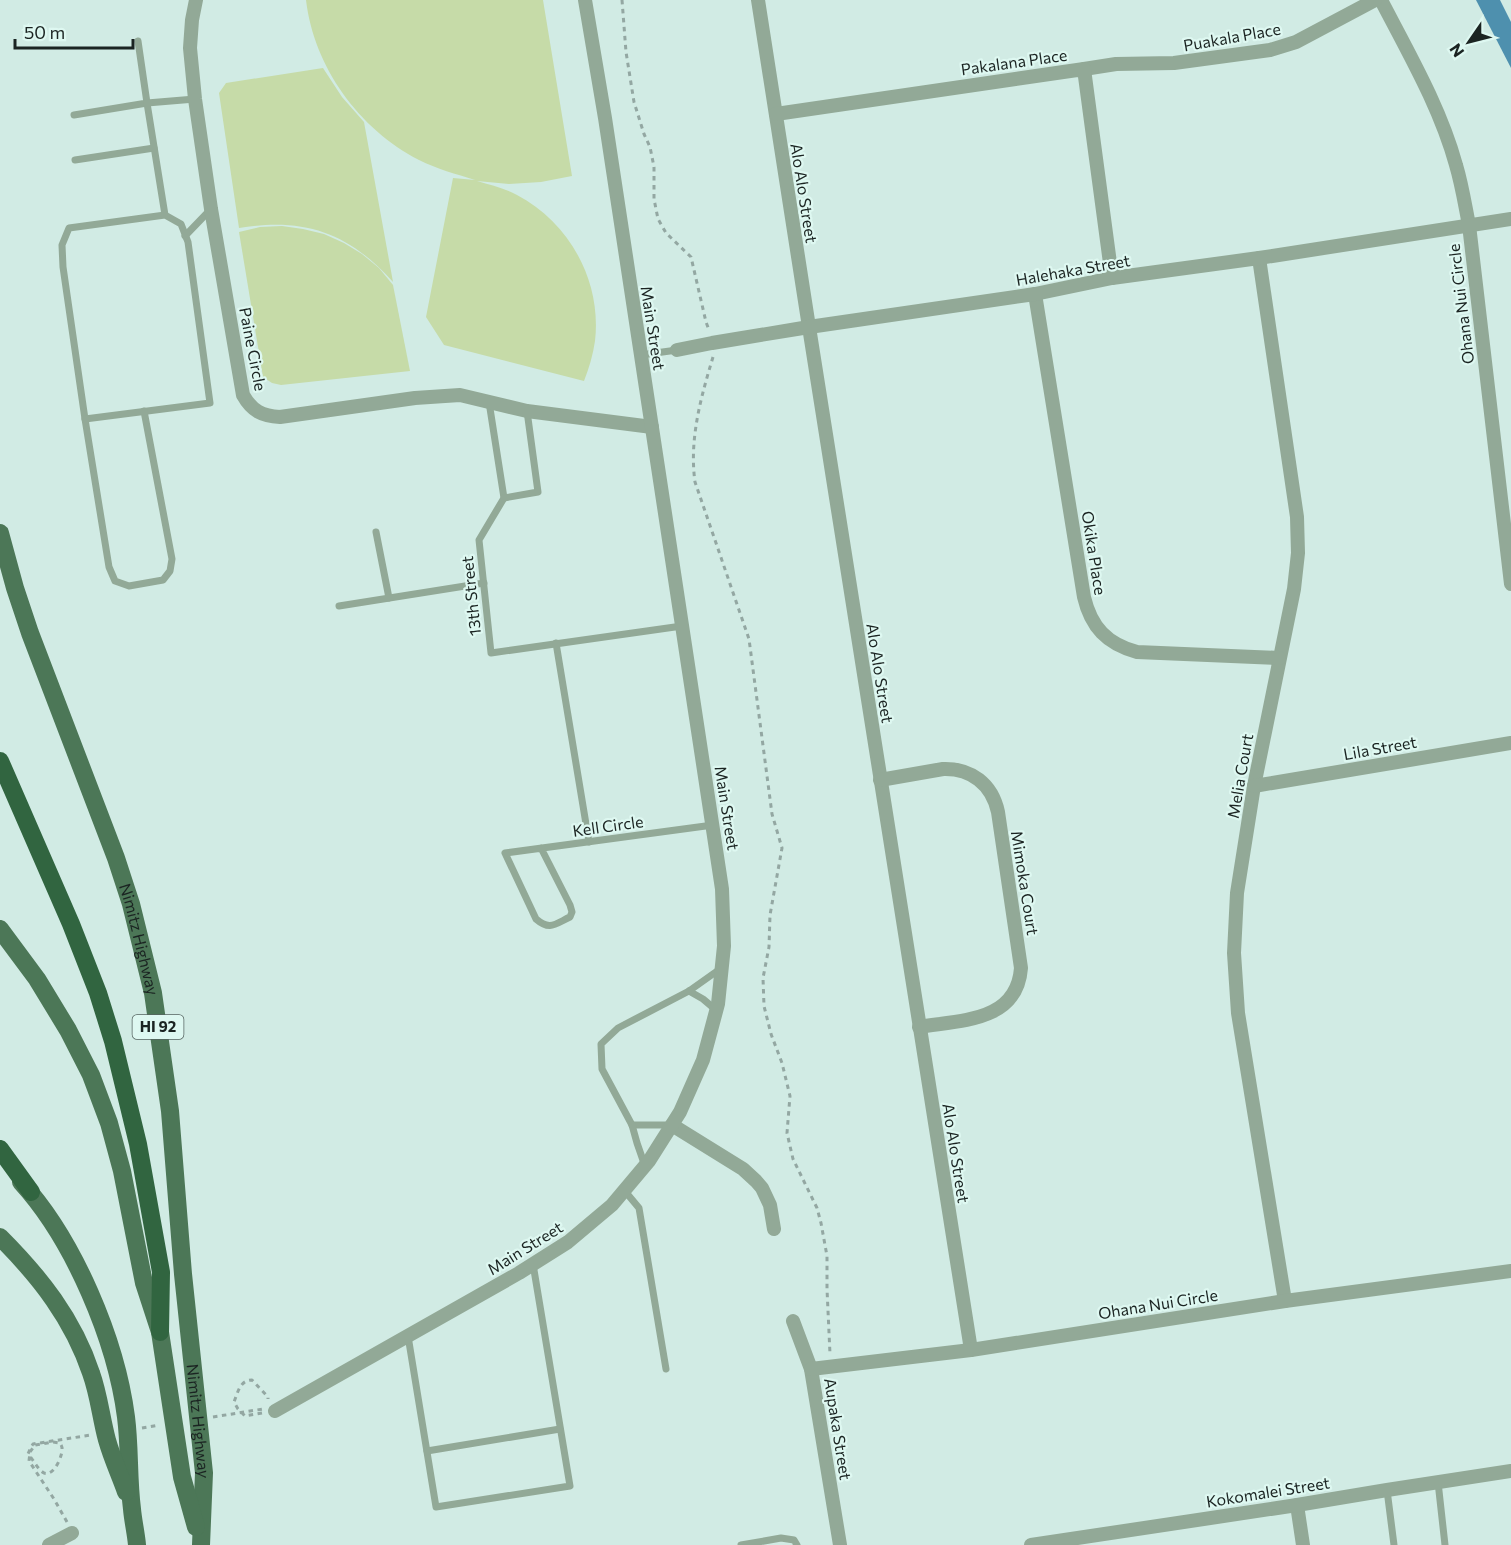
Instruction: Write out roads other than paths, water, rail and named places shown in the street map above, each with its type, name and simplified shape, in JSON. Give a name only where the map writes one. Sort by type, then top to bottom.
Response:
[{"type":"highway","points":[[0,761],[71,924],[98,993],[113,1041],[138,1144],[161,1272],[160,1332]]},
{"type":"highway","points":[[0,1149],[31,1192]]},
{"type":"main road","name":"Nimitz Highway","points":[[0,533],[30,633],[116,858],[153,993],[170,1111],[183,1274],[204,1473],[201,1545]]},
{"type":"main road","points":[[0,929],[37,979],[68,1030],[91,1075],[109,1123],[122,1171],[144,1283],[160,1332]]},
{"type":"main road","points":[[0,1158],[31,1192],[59,1233],[82,1274],[102,1324],[117,1372],[126,1415],[132,1508],[137,1545]]},
{"type":"main road","points":[[0,1237],[25,1262],[54,1298],[73,1329],[91,1373],[108,1442],[132,1508]]},
{"type":"main road","name":"HI 92","points":[[160,1332],[182,1477],[201,1545]]},
{"type":"street","name":"Paine Circle","points":[[196,0],[190,48],[195,99],[243,394],[248,403],[257,411],[268,416],[280,417],[415,398],[460,395],[527,411],[652,427]]},
{"type":"street","name":"Main Street","points":[[275,1411],[533,1264],[568,1242],[612,1205],[645,1166],[680,1113],[703,1060],[716,1011],[724,946],[722,888],[585,0]]},
{"type":"street","name":"Alo Alo Street","points":[[758,0],[971,1350]]},
{"type":"street","name":"Puakala Place","points":[[1084,69],[1116,64],[1174,63],[1270,50],[1296,42],[1374,0]]},
{"type":"street","name":"Ohana Nui Circle","points":[[1381,0],[1425,86],[1444,128],[1457,166],[1469,225],[1511,584]]},
{"type":"street","name":"Pakalana Place","points":[[776,114],[1084,69],[1112,278]]},
{"type":"street","name":"Halehaka Street","points":[[677,350],[808,327],[1035,294],[1112,278],[1511,219]]},
{"type":"street","name":"Melia Court","points":[[1259,258],[1297,516],[1298,553],[1294,590],[1254,786],[1237,893],[1235,965],[1238,1013],[1285,1301]]},
{"type":"street","name":"Okika Place","points":[[1035,294],[1084,597],[1095,626],[1109,640],[1137,652],[1279,658]]},
{"type":"street","name":"Lila Street","points":[[1254,786],[1511,743]]},
{"type":"street","name":"Mimoka Court","points":[[880,780],[943,769],[966,772],[985,784],[998,812],[1021,968],[1019,982],[1008,1001],[990,1014],[919,1027]]},
{"type":"street","points":[[672,1125],[743,1169],[756,1181],[770,1205],[774,1229]]},
{"type":"street","name":"Ohana Nui Circle","points":[[811,1369],[971,1350],[1285,1301],[1511,1271]]},
{"type":"street","name":"Aupaka Street","points":[[793,1322],[811,1369],[840,1545]]},
{"type":"street","name":"Kokomalei Street","points":[[1030,1545],[1511,1471]]},
{"type":"street","points":[[1297,1505],[1303,1545]]},
{"type":"street","points":[[49,1545],[72,1533]]},
{"type":"lane","points":[[138,41],[165,215]]},
{"type":"lane","points":[[74,116],[147,103],[195,99]]},
{"type":"lane","points":[[75,160],[154,148]]},
{"type":"lane","points":[[186,236],[211,208]]},
{"type":"lane","points":[[86,419],[144,411],[210,403],[188,242],[181,224],[165,215],[69,228],[62,245],[63,267],[86,419],[109,567],[115,581],[129,586],[163,580],[170,571],[172,560],[144,411]]},
{"type":"lane","name":"Halehaka Street","points":[[641,355],[677,350]]},
{"type":"lane","points":[[489,402],[504,498],[538,492],[527,411]]},
{"type":"lane","name":"13th Street","points":[[504,498],[479,540],[491,653],[556,643]]},
{"type":"lane","points":[[375,532],[389,598]]},
{"type":"lane","points":[[339,606],[484,583]]},
{"type":"lane","points":[[589,842],[556,643],[682,626]]},
{"type":"lane","name":"Kell Circle","points":[[542,848],[572,912],[570,917],[550,926],[543,925],[536,919],[506,853],[542,848],[589,842],[713,825]]},
{"type":"lane","points":[[645,1166],[632,1125],[602,1069],[601,1044],[618,1028],[689,991],[722,968]]},
{"type":"lane","points":[[689,991],[716,1011]]},
{"type":"lane","points":[[632,1125],[672,1125]]},
{"type":"lane","points":[[624,1190],[639,1208],[666,1369]]},
{"type":"lane","points":[[408,1336],[436,1507],[570,1486],[533,1264]]},
{"type":"lane","points":[[427,1450],[560,1428]]},
{"type":"lane","points":[[1438,1482],[1445,1545]]},
{"type":"lane","points":[[1387,1490],[1394,1545]]},
{"type":"lane","points":[[741,1545],[781,1538],[794,1540],[797,1545]]},
{"type":"water","points":[[1476,0],[1500,0],[1511,22],[1511,68]]}]
